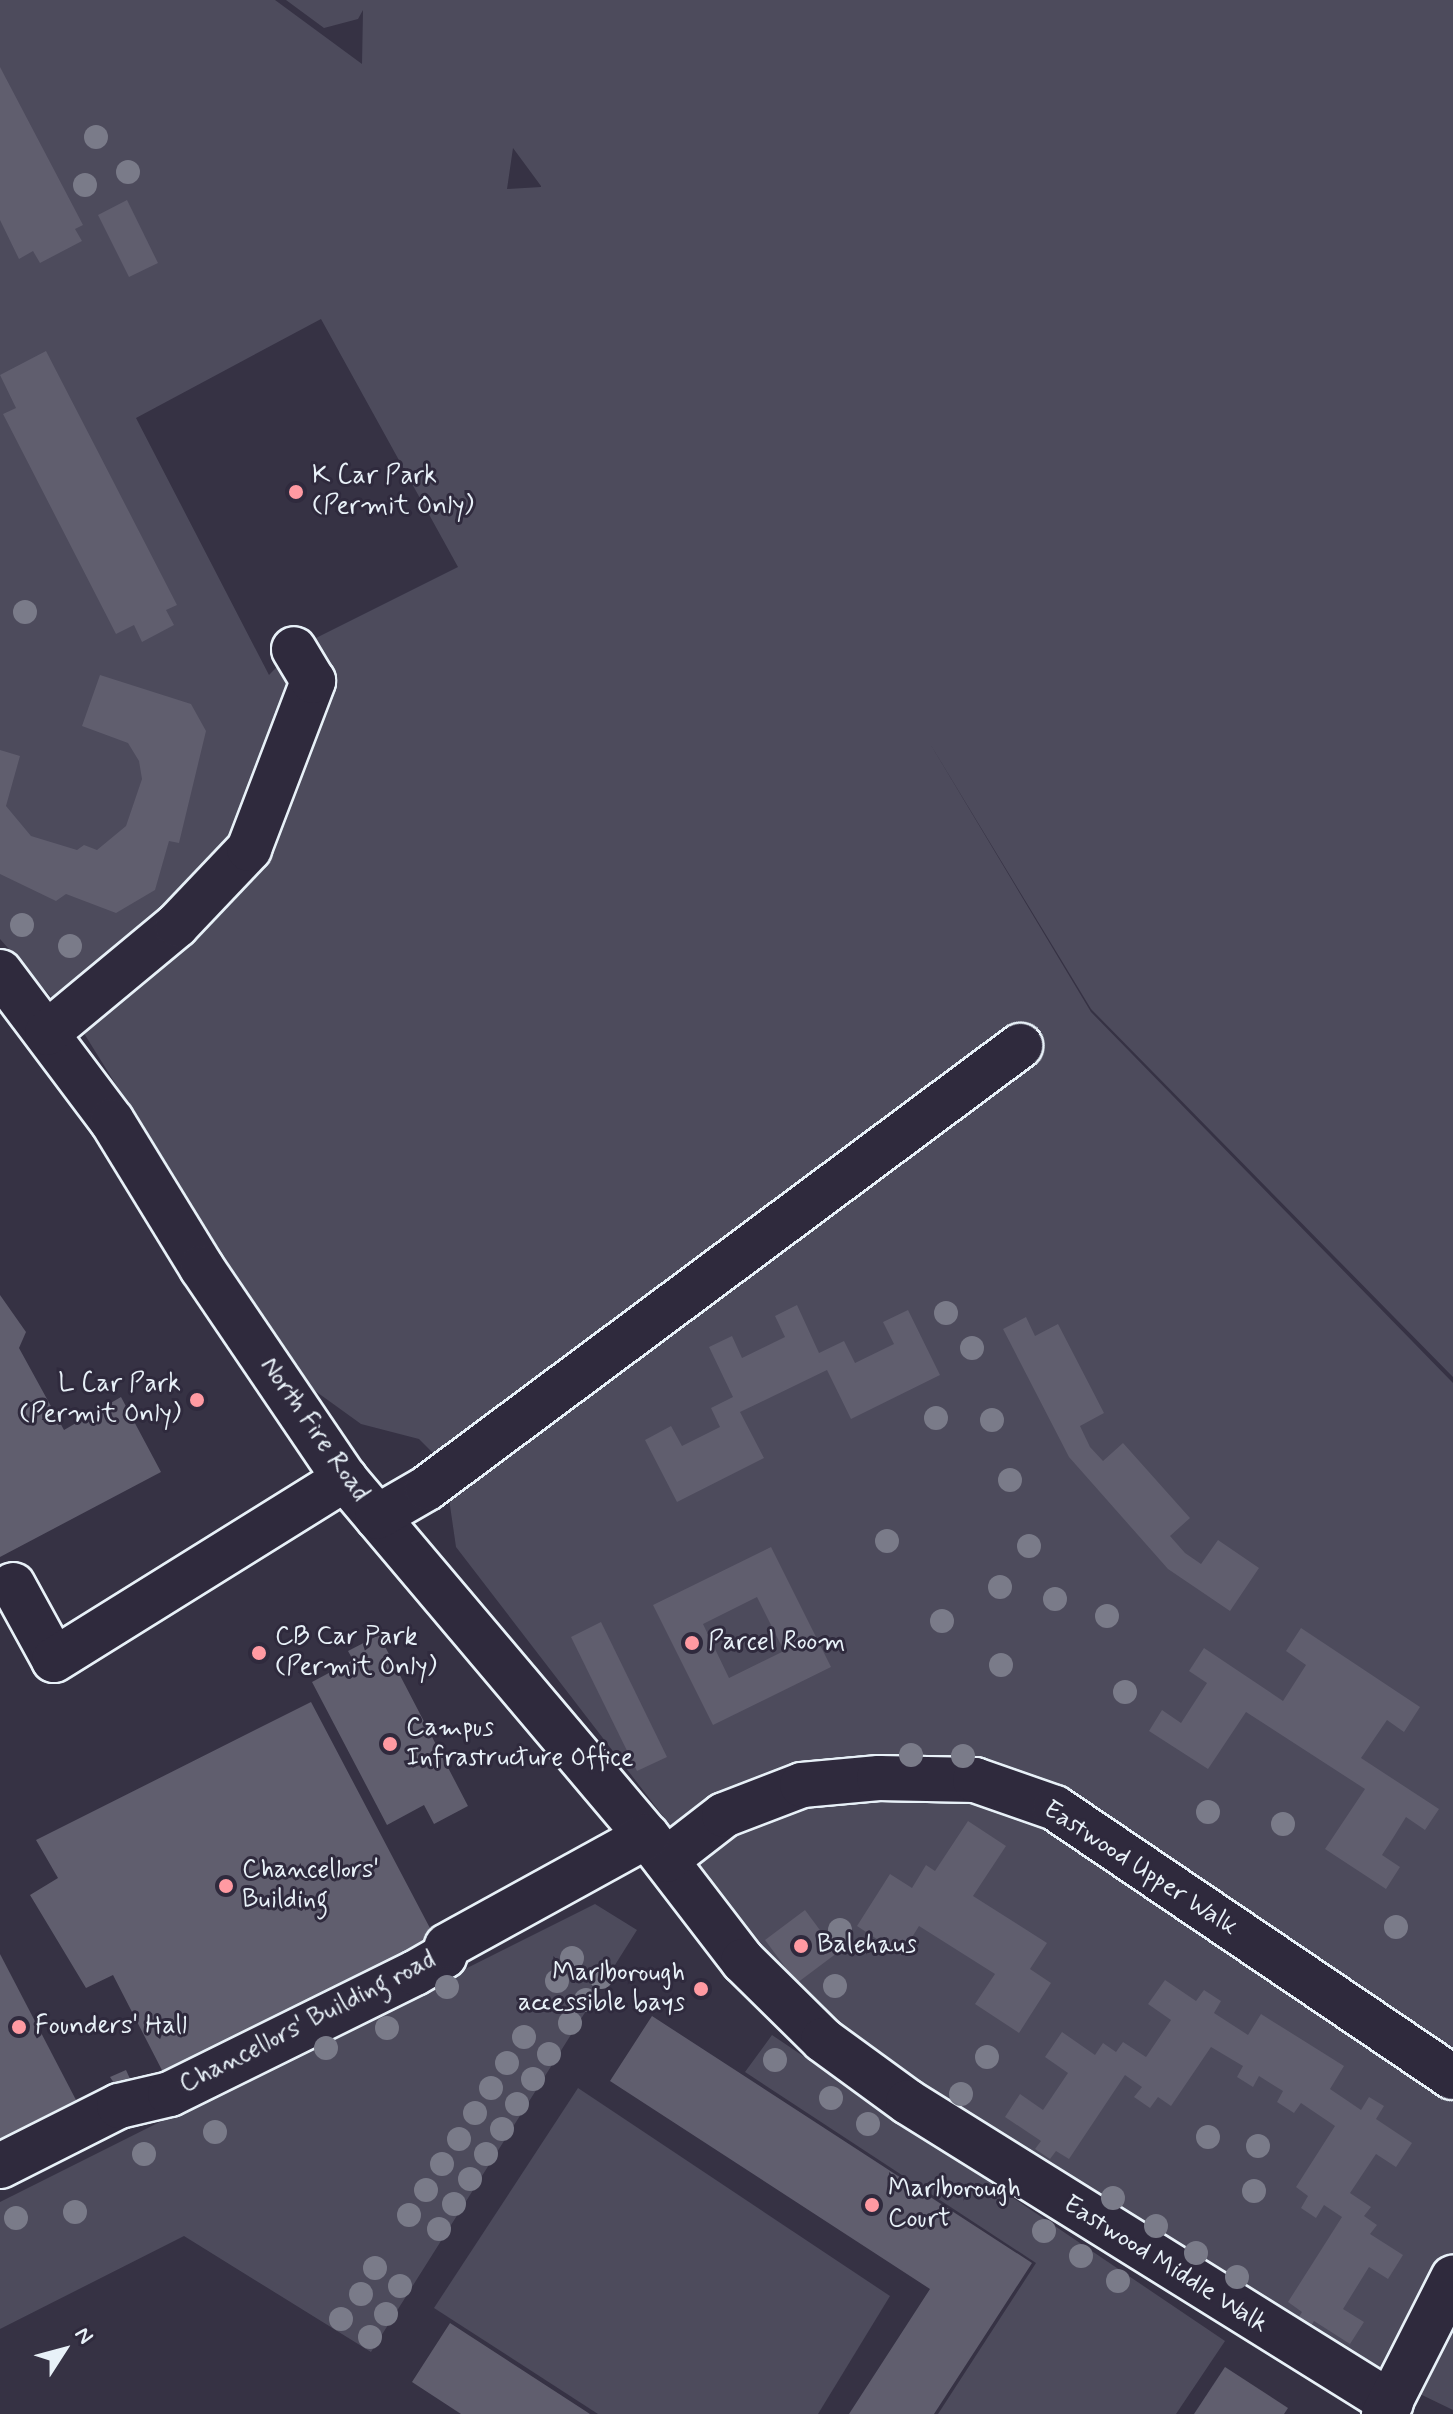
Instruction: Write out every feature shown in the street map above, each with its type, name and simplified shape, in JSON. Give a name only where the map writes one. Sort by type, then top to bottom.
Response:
[{"type":"street","points":[[47,1033],[177,925],[249,849],[313,681],[294,649]]},
{"type":"street","name":"North Fire Road","points":[[0,972],[112,1121],[202,1268],[345,1479],[656,1848]]},
{"type":"street","points":[[377,1517],[427,1488],[1020,1046]]},
{"type":"street","points":[[13,1585],[54,1660],[345,1479]]},
{"type":"street","name":"Eastwood Upper Walk","points":[[656,1848],[724,1815],[802,1785],[975,1780],[1055,1808],[1453,2077]]},
{"type":"street","name":"Eastwood Middle Walk","points":[[656,1848],[740,1971],[823,2040],[908,2102],[1387,2408]]},
{"type":"street","name":"Chancellors' Building road","points":[[0,2166],[102,2116],[170,2094],[415,1973],[444,1956],[447,1946],[656,1848]]},
{"type":"street","points":[[1387,2408],[1453,2278]]},
{"type":"shaded area","points":[[0,0],[275,0],[362,64],[363,10],[358,19],[324,28],[286,0],[1453,0],[1453,1377],[1091,1009],[929,742],[1091,1012],[1453,1383],[1453,2410],[1362,2366],[891,2062],[802,1997],[456,1547],[444,1464],[419,1439],[361,1424],[300,1380],[85,1035],[0,939]],"holes":[[[513,148],[541,186],[541,187],[507,189]],[[321,319],[458,567],[294,649],[269,675],[136,418]]]},
{"type":"shaded area","points":[[595,1904],[637,1930],[371,2352],[184,2236],[0,2329],[0,2202]]},
{"type":"shaded area","points":[[772,2035],[1225,2341],[1176,2414],[938,2414],[1036,2263],[745,2072]]},
{"type":"shaded area","points":[[578,2088],[890,2296],[818,2414],[598,2414],[434,2308]]},
{"type":"building","points":[[0,67],[83,225],[75,229],[82,241],[40,263],[33,251],[19,259],[0,220]]},
{"type":"building","points":[[127,200],[158,263],[129,277],[98,215]]},
{"type":"building","points":[[46,351],[177,605],[166,610],[174,625],[142,642],[134,625],[116,634],[3,414],[16,408],[0,375]]},
{"type":"building","points":[[100,675],[191,704],[206,731],[179,843],[169,841],[155,890],[116,913],[66,894],[56,901],[0,874],[0,750],[20,756],[6,806],[31,836],[77,850],[84,845],[97,850],[126,826],[142,779],[139,761],[128,743],[82,726]]},
{"type":"building","points":[[0,1295],[26,1332],[19,1348],[64,1430],[121,1397],[161,1472],[0,1557]]},
{"type":"building","points":[[797,1305],[819,1353],[844,1341],[855,1363],[894,1344],[883,1322],[908,1310],[940,1375],[851,1419],[827,1370],[740,1412],[764,1458],[677,1502],[645,1440],[671,1426],[682,1446],[720,1427],[711,1408],[733,1397],[709,1347],[732,1336],[742,1358],[785,1337],[775,1316]]},
{"type":"building","points":[[1026,1317],[1035,1336],[1058,1324],[1104,1413],[1080,1426],[1090,1447],[1103,1461],[1123,1443],[1190,1518],[1170,1536],[1185,1553],[1201,1564],[1218,1540],[1259,1568],[1230,1611],[1168,1569],[1069,1457],[1003,1329]]},
{"type":"building","name":"Parcel Room","points":[[771,1547],[831,1667],[713,1725],[653,1605]],"holes":[[[757,1597],[784,1651],[729,1678],[703,1624]]]},
{"type":"building","points":[[601,1622],[667,1757],[637,1771],[571,1637]]},
{"type":"building","points":[[1301,1628],[1420,1707],[1404,1732],[1387,1720],[1361,1758],[1439,1809],[1425,1830],[1406,1817],[1382,1855],[1400,1867],[1386,1889],[1325,1849],[1365,1789],[1246,1712],[1208,1769],[1149,1731],[1162,1710],[1181,1723],[1207,1683],[1189,1671],[1204,1648],[1283,1701],[1306,1665],[1286,1651]]},
{"type":"building","name":"Campus Infrastructure Office","points":[[379,1635],[468,1806],[434,1824],[424,1805],[387,1825],[312,1682],[353,1660],[348,1651]]},
{"type":"building","name":"Chancellors' Building","points":[[311,1702],[441,1949],[166,2078],[113,1975],[86,1988],[30,1895],[58,1878],[36,1840]]},
{"type":"building","points":[[968,1821],[1006,1846],[973,1896],[1047,1943],[1030,1969],[1051,1983],[1019,2033],[975,2004],[995,1974],[919,1926],[901,1955],[857,1926],[890,1874],[912,1888],[926,1865],[935,1871]]},
{"type":"building","name":"Balehaus","points":[[805,1910],[837,1953],[797,1983],[765,1940]]},
{"type":"building","name":"Founders' Hall","points":[[0,1954],[76,2100],[0,2139]]},
{"type":"building","points":[[1165,1980],[1196,2001],[1204,1990],[1221,2001],[1214,2013],[1248,2035],[1261,2014],[1344,2066],[1330,2089],[1361,2110],[1369,2097],[1384,2106],[1376,2119],[1412,2143],[1396,2167],[1376,2154],[1350,2193],[1371,2207],[1364,2216],[1377,2225],[1370,2234],[1403,2255],[1388,2279],[1369,2267],[1343,2309],[1364,2322],[1350,2344],[1314,2321],[1310,2328],[1297,2320],[1302,2312],[1288,2302],[1342,2217],[1324,2205],[1316,2218],[1301,2208],[1308,2196],[1296,2187],[1335,2126],[1301,2103],[1294,2113],[1277,2102],[1283,2091],[1259,2076],[1253,2087],[1237,2077],[1243,2066],[1211,2047],[1171,2106],[1158,2097],[1150,2108],[1134,2097],[1142,2087],[1125,2075],[1069,2159],[1056,2151],[1050,2159],[1035,2149],[1041,2141],[1005,2117],[1020,2094],[1043,2110],[1068,2073],[1045,2057],[1062,2032],[1095,2055],[1103,2043],[1116,2052],[1123,2042],[1146,2057],[1171,2020],[1148,2004]]},
{"type":"building","name":"Marlborough Court","points":[[652,2016],[1032,2263],[934,2414],[849,2414],[930,2289],[610,2081]]},
{"type":"building","points":[[126,2070],[131,2081],[116,2086],[110,2077]]},
{"type":"building","points":[[450,2323],[590,2414],[461,2414],[412,2382]]},
{"type":"building","points":[[1225,2367],[1288,2408],[1284,2414],[1194,2414]]},
{"type":"place","name":"K Car Park (Permit Only)","points":[[296,492]]},
{"type":"place","name":"L Car Park (Permit Only)","points":[[197,1400]]},
{"type":"place","name":"Parcel Room","points":[[692,1643]]},
{"type":"place","name":"CB Car Park (Permit Only)","points":[[259,1653]]},
{"type":"place","name":"Campus Infrastructure Office","points":[[390,1744]]},
{"type":"place","name":"Chancellors' Building","points":[[226,1886]]},
{"type":"place","name":"Balehaus","points":[[801,1946]]},
{"type":"place","name":"Marlborough accessible bays","points":[[701,1989]]},
{"type":"place","name":"Founders' Hall","points":[[19,2027]]},
{"type":"place","name":"Marlborough Court","points":[[872,2205]]}]
